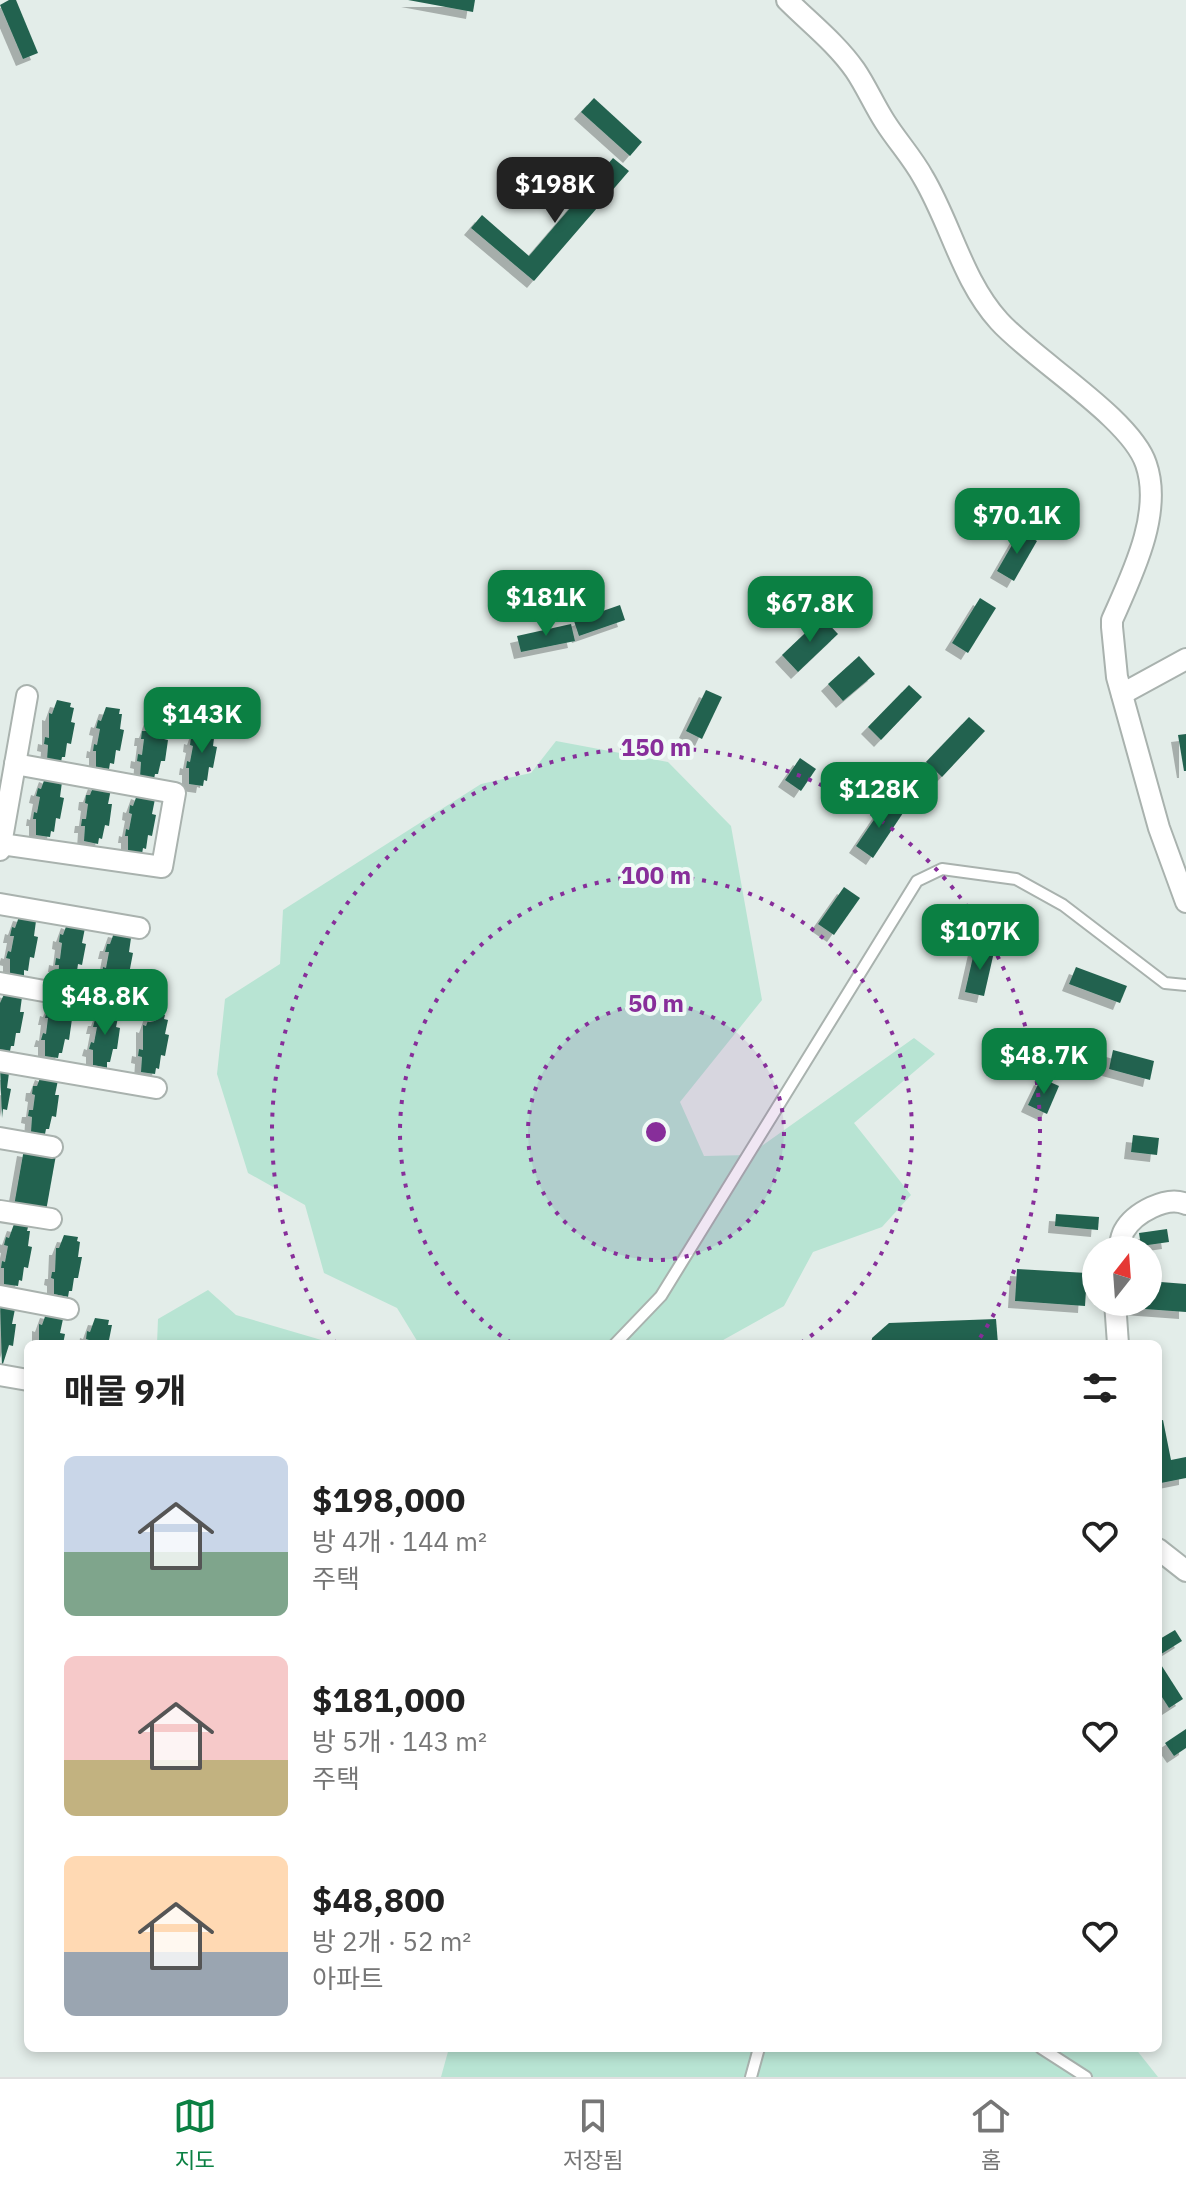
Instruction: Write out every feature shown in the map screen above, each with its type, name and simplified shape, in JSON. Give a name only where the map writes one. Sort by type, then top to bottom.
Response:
[{"type":"street","points":[[787,0],[825,35],[854,69],[924,177],[976,291],[999,321],[1101,409],[1138,446],[1151,484],[1145,537],[1112,620],[1117,677],[1159,828],[1186,902]]},
{"type":"street","points":[[1122,694],[1186,659]]},
{"type":"street","points":[[15,764],[175,793],[162,867],[1,847],[15,764],[27,696]]},
{"type":"street","points":[[0,904],[139,928]]},
{"type":"street","points":[[0,983],[150,1010]]},
{"type":"street","points":[[0,1061],[156,1088]]},
{"type":"street","points":[[0,1138],[52,1147]]},
{"type":"street","points":[[1121,1236],[1136,1218],[1163,1203],[1179,1200],[1186,1204]]},
{"type":"street","points":[[0,1211],[51,1219]]},
{"type":"street","points":[[0,1296],[68,1309]]},
{"type":"street","points":[[1116,1316],[1118,1340]]},
{"type":"street","points":[[0,1375],[24,1379]]},
{"type":"street","points":[[1162,1549],[1186,1571]]},
{"type":"lane","points":[[619,1340],[661,1296],[917,881],[942,869],[1016,879],[1063,905],[1165,983],[1186,985]]},
{"type":"lane","points":[[751,2077],[758,2052]]},
{"type":"lane","points":[[1047,2052],[1086,2077]]},
{"type":"green space","points":[[556,741],[668,762],[731,826],[762,1000],[680,1102],[704,1156],[749,1155],[914,1038],[935,1054],[854,1123],[911,1195],[882,1227],[813,1252],[784,1306],[723,1340],[417,1340],[397,1308],[324,1273],[305,1205],[248,1173],[217,1074],[225,999],[280,964],[283,910],[481,784],[531,773]]},
{"type":"green space","points":[[208,1290],[236,1315],[321,1340],[157,1340],[158,1319]]},
{"type":"green space","points":[[448,2052],[1138,2052],[1158,2077],[441,2077]]},
{"type":"building","points":[[16,0],[38,53],[23,59],[0,5]]},
{"type":"building","points":[[408,0],[475,0],[473,12]]},
{"type":"building","points":[[594,98],[642,142],[630,156],[581,112]]},
{"type":"building","points":[[613,158],[629,171],[534,281],[471,228],[482,215],[529,256]]},
{"type":"building","points":[[1020,531],[1037,541],[1014,581],[997,571]]},
{"type":"building","points":[[980,598],[996,608],[968,653],[952,643]]},
{"type":"building","points":[[620,605],[625,620],[579,636],[574,621]]},
{"type":"building","points":[[822,617],[838,634],[798,672],[782,655]]},
{"type":"building","points":[[571,624],[575,641],[521,652],[517,636]]},
{"type":"building","points":[[859,656],[875,674],[843,701],[828,684]]},
{"type":"building","points":[[909,685],[922,697],[881,740],[868,727]]},
{"type":"building","points":[[706,690],[722,697],[702,739],[686,731]]},
{"type":"building","points":[[57,700],[71,703],[70,707],[74,708],[71,722],[75,723],[71,744],[67,743],[61,762],[47,760],[48,745],[44,744],[45,737],[49,738],[49,713],[52,714]]},
{"type":"building","points":[[106,707],[120,709],[120,729],[124,730],[120,751],[116,750],[114,764],[110,763],[109,769],[96,767],[96,751],[93,751],[100,729],[96,728],[98,720],[101,721]]},
{"type":"building","points":[[151,717],[164,720],[167,725],[164,739],[168,740],[165,761],[161,761],[154,779],[140,777],[141,762],[137,761],[138,754],[142,755],[142,731],[146,731]]},
{"type":"building","points":[[969,717],[985,731],[942,777],[926,762]]},
{"type":"building","points":[[199,724],[213,727],[213,746],[217,747],[213,768],[209,767],[203,786],[189,784],[189,768],[186,768],[193,746],[190,745],[191,737],[194,738]]},
{"type":"building","points":[[1186,734],[1186,771],[1184,771],[1178,735]]},
{"type":"building","points":[[800,758],[816,769],[801,791],[785,780]]},
{"type":"building","points":[[46,775],[62,782],[60,797],[64,798],[60,819],[56,818],[50,837],[36,835],[36,819],[33,819],[40,797],[36,796],[38,788],[41,789]]},
{"type":"building","points":[[95,782],[111,789],[108,804],[112,804],[109,826],[105,825],[98,844],[84,841],[85,826],[81,826],[82,819],[86,819],[86,795],[90,795]]},
{"type":"building","points":[[138,792],[155,799],[152,836],[148,835],[142,854],[128,851],[128,836],[125,836],[132,814],[129,813],[130,805],[133,806]]},
{"type":"building","points":[[886,802],[903,813],[873,858],[856,846]]},
{"type":"building","points":[[844,887],[860,898],[834,935],[818,924]]},
{"type":"building","points":[[20,914],[34,917],[34,936],[38,937],[34,958],[30,957],[24,976],[10,974],[10,959],[6,958],[8,951],[11,952],[12,927],[15,928]]},
{"type":"building","points":[[68,921],[85,928],[82,965],[78,964],[72,983],[58,981],[59,965],[55,965],[56,958],[60,959],[60,934],[63,935]]},
{"type":"building","points":[[115,930],[129,933],[129,952],[133,953],[129,974],[125,974],[119,992],[105,990],[105,975],[102,974],[109,952],[105,952],[107,944],[110,944]]},
{"type":"building","points":[[975,948],[994,952],[984,996],[965,992]]},
{"type":"building","points":[[1076,967],[1127,986],[1120,1003],[1069,984]]},
{"type":"building","points":[[6,990],[22,997],[20,1012],[24,1012],[20,1033],[16,1033],[10,1051],[0,1050],[0,1003]]},
{"type":"building","points":[[55,996],[71,1003],[68,1018],[72,1019],[69,1040],[65,1039],[58,1058],[45,1056],[45,1040],[41,1040],[43,1033],[46,1034],[47,1009],[50,1010]]},
{"type":"building","points":[[103,1006],[119,1013],[116,1027],[120,1028],[117,1049],[113,1049],[107,1068],[93,1065],[93,1050],[89,1049],[91,1042],[94,1043],[95,1019],[98,1019]]},
{"type":"building","points":[[151,1012],[165,1015],[164,1019],[168,1020],[165,1034],[169,1035],[165,1056],[161,1055],[155,1074],[141,1072],[142,1057],[138,1056],[139,1049],[143,1050],[143,1025],[146,1026]]},
{"type":"building","points":[[1113,1050],[1154,1061],[1150,1080],[1109,1069]]},
{"type":"building","points":[[0,1067],[9,1073],[7,1088],[11,1089],[7,1110],[3,1109],[2,1118]]},
{"type":"building","points":[[42,1073],[58,1080],[55,1095],[59,1095],[56,1117],[52,1116],[45,1134],[31,1132],[32,1117],[28,1116],[29,1110],[33,1110],[33,1086],[37,1086]]},
{"type":"building","points":[[1041,1078],[1059,1086],[1047,1114],[1028,1105]]},
{"type":"building","points":[[1133,1135],[1159,1138],[1157,1155],[1131,1152]]},
{"type":"building","points":[[24,1149],[56,1155],[46,1211],[14,1206]]},
{"type":"building","points":[[1056,1214],[1099,1217],[1098,1230],[1055,1226]]},
{"type":"building","points":[[14,1224],[28,1227],[28,1246],[32,1247],[28,1268],[24,1267],[18,1286],[4,1284],[4,1268],[1,1268],[8,1246],[4,1245],[6,1237],[9,1238]]},
{"type":"building","points":[[1167,1229],[1169,1242],[1162,1243],[1162,1236],[1139,1236],[1139,1233]]},
{"type":"building","points":[[64,1235],[78,1237],[78,1257],[82,1257],[78,1278],[74,1278],[68,1297],[54,1294],[54,1279],[51,1278],[52,1272],[55,1272],[56,1248],[59,1248]]},
{"type":"building","points":[[1017,1269],[1082,1273],[1082,1306],[1015,1301]]},
{"type":"building","points":[[1162,1282],[1186,1284],[1186,1312],[1162,1310]]},
{"type":"building","points":[[0,1302],[12,1304],[15,1309],[12,1324],[16,1324],[13,1346],[9,1345],[2,1367]]},
{"type":"building","points":[[47,1311],[61,1314],[60,1333],[65,1334],[64,1340],[39,1340],[39,1324],[42,1325]]},
{"type":"building","points":[[95,1318],[109,1320],[108,1325],[112,1325],[109,1340],[86,1339],[87,1331],[90,1332]]},
{"type":"building","points":[[996,1319],[998,1340],[872,1340],[889,1323]]},
{"type":"building","points":[[1162,1420],[1171,1460],[1186,1457],[1186,1478],[1162,1483]]},
{"type":"building","points":[[1175,1630],[1182,1641],[1162,1654],[1162,1638]]},
{"type":"building","points":[[1162,1666],[1183,1699],[1169,1708],[1162,1697]]},
{"type":"building","points":[[1186,1729],[1186,1748],[1174,1756],[1165,1743]]}]
